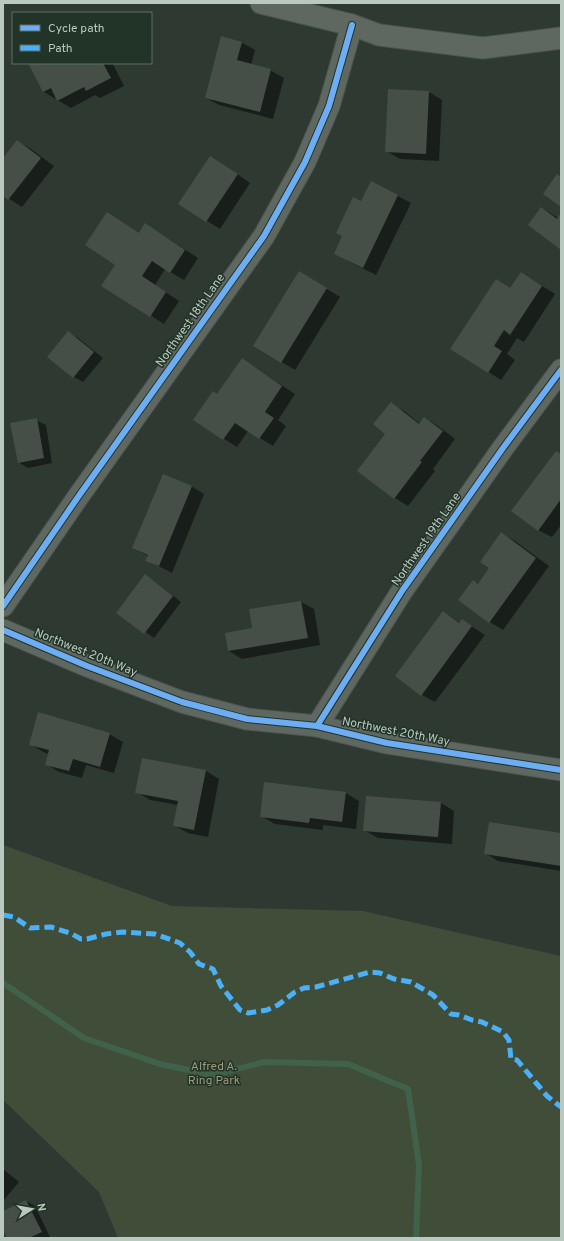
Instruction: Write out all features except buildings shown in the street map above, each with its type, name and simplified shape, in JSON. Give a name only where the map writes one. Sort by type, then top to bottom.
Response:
[{"type":"street","points":[[261,3],[352,25],[379,35],[483,48],[561,38]]},
{"type":"street","name":"Northwest 18th Lane","points":[[3,606],[78,497],[264,236],[305,162],[329,106],[352,25]]},
{"type":"street","name":"Northwest 19th Lane","points":[[317,726],[402,591],[503,448],[561,370]]},
{"type":"street","name":"Northwest 20th Way","points":[[3,630],[87,666],[182,702],[247,719],[317,726],[387,743],[561,770]]},
{"type":"green space","name":"Alfred A. Ring Park","points":[[3,845],[172,906],[363,911],[561,956],[561,1238],[118,1238],[99,1192],[3,1100]]},
{"type":"waterway","points":[[3,983],[84,1038],[160,1064],[213,1075],[265,1062],[348,1064],[408,1089],[419,1165],[416,1238]]},
{"type":"marked path","points":[[3,915],[14,917],[30,928],[51,927],[70,933],[81,939],[123,932],[155,934],[180,943],[190,952],[199,964],[213,969],[221,986],[240,1010],[248,1013],[267,1010],[278,1005],[295,992],[304,988],[316,987],[370,972],[380,973],[394,979],[411,982],[433,995],[451,1014],[482,1022],[503,1032],[509,1040],[511,1059],[517,1060],[547,1096],[561,1107]]},
{"type":"cycle path","points":[[3,606],[78,497],[264,236],[305,162],[329,106],[352,25]]},
{"type":"cycle path","points":[[317,726],[402,591],[503,448],[561,370]]},
{"type":"cycle path","points":[[3,630],[87,666],[182,702],[247,719],[317,726],[387,743],[561,770]]}]
